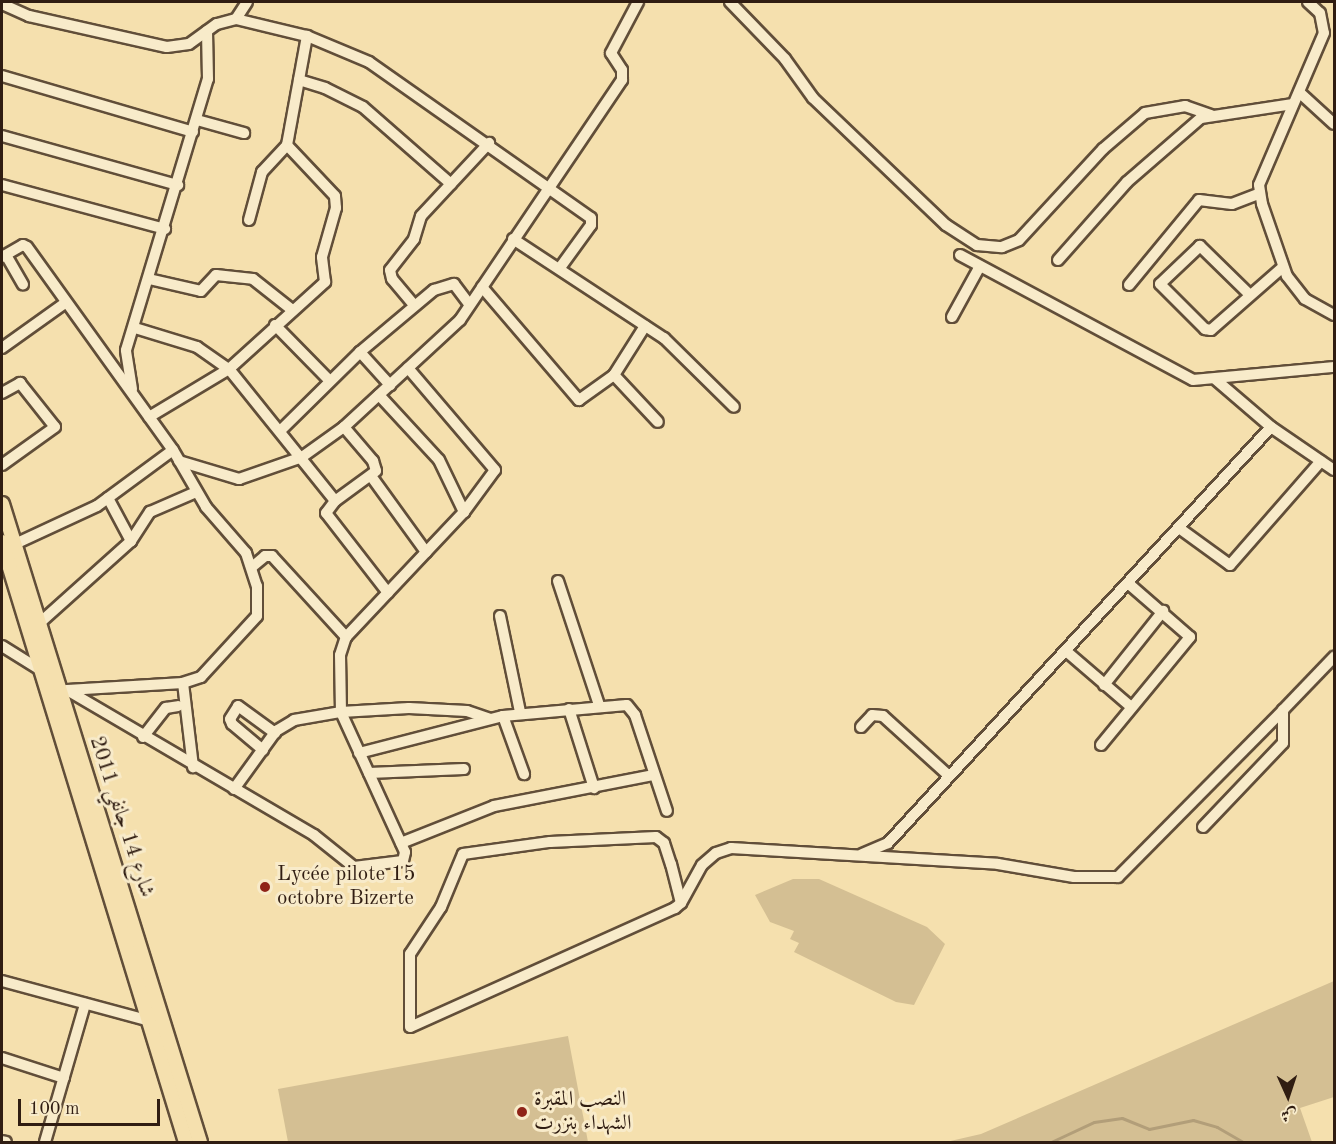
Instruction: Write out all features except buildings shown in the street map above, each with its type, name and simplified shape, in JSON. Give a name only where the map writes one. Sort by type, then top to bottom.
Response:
[{"type":"main road","name":"شارع 14 جانفي 2011","points":[[2,504],[8,543],[34,628],[57,691],[200,1143]]},
{"type":"main road","name":"شارع 14 جانفي 2011","points":[[34,628],[39,669],[57,691],[186,1143]]},
{"type":"street","points":[[2,4],[28,15],[167,47],[189,44],[207,31],[236,19],[247,2]]},
{"type":"street","points":[[179,461],[239,479],[302,457],[344,427],[460,320],[547,186],[622,80],[622,70],[611,53],[638,2]]},
{"type":"street","points":[[730,2],[785,59],[813,98],[952,231],[977,245],[1010,245],[1028,233],[1102,149],[1144,113],[1185,106],[1211,115]]},
{"type":"street","points":[[1308,2],[1320,13],[1325,27],[1299,92],[1263,167],[1260,193],[1283,267],[1305,299],[1335,315]]},
{"type":"street","points":[[236,19],[307,36],[383,69],[489,143],[593,220],[559,269]]},
{"type":"street","points":[[134,397],[125,360],[194,132],[210,69],[207,31]]},
{"type":"street","points":[[249,220],[262,172],[287,145],[307,36]]},
{"type":"street","points":[[2,76],[194,132]]},
{"type":"street","points":[[299,80],[337,93],[363,107],[451,184]]},
{"type":"street","points":[[1299,92],[1335,123]]},
{"type":"street","points":[[1058,260],[1127,182],[1192,125],[1211,115],[1293,104]]},
{"type":"street","points":[[197,120],[244,134]]},
{"type":"street","points":[[2,136],[178,185]]},
{"type":"street","points":[[414,305],[392,279],[390,270],[414,239],[421,216],[489,143]]},
{"type":"street","points":[[149,417],[229,369],[327,277],[322,257],[336,201],[326,184],[287,145]]},
{"type":"street","points":[[2,185],[165,229]]},
{"type":"street","points":[[1129,285],[1199,200],[1232,204],[1260,193]]},
{"type":"street","points":[[513,239],[671,345],[734,407]]},
{"type":"street","points":[[23,285],[4,256],[22,245],[27,247],[65,303],[173,450],[196,492],[237,540],[252,567],[259,602],[256,616],[209,670],[183,683],[57,691]]},
{"type":"street","points":[[1249,294],[1200,246],[1160,284],[1208,330],[1283,267]]},
{"type":"street","points":[[960,255],[1177,375],[1192,380],[1215,380],[1335,367]]},
{"type":"street","points":[[952,317],[980,266]]},
{"type":"street","points":[[149,279],[201,291],[216,275],[253,279],[291,309]]},
{"type":"street","points":[[280,431],[360,352],[414,305],[449,284],[457,287],[470,305]]},
{"type":"street","points":[[483,287],[575,398],[585,398],[614,375],[645,326]]},
{"type":"street","points":[[2,348],[65,303]]},
{"type":"street","points":[[275,325],[330,381]]},
{"type":"street","points":[[135,328],[197,347],[229,369],[302,457],[335,501]]},
{"type":"street","points":[[360,352],[390,385]]},
{"type":"street","points":[[57,691],[143,737],[314,835],[354,867],[403,861],[405,852],[341,712],[340,655],[346,637],[464,512],[495,474],[494,466],[408,368]]},
{"type":"street","points":[[614,375],[658,422]]},
{"type":"street","points":[[1215,380],[1271,427],[1335,470]]},
{"type":"street","points":[[2,393],[20,383],[55,428],[2,465]]},
{"type":"street","points":[[379,395],[443,464],[464,512]]},
{"type":"street","points":[[344,427],[375,466],[371,476],[327,509],[328,516],[388,593]]},
{"type":"street","points":[[858,856],[888,843],[948,775],[1129,584],[1271,427]]},
{"type":"street","points":[[8,543],[108,498],[173,450]]},
{"type":"street","points":[[1179,528],[1226,564],[1233,563],[1321,461]]},
{"type":"street","points":[[371,476],[426,552]]},
{"type":"street","points":[[34,628],[131,541],[150,512],[196,492]]},
{"type":"street","points":[[108,498],[131,541]]},
{"type":"street","points":[[252,567],[266,556],[272,556],[346,637]]},
{"type":"street","points":[[558,580],[599,705]]},
{"type":"street","points":[[1101,744],[1190,639],[1190,633],[1129,584]]},
{"type":"street","points":[[1104,685],[1162,611]]},
{"type":"street","points":[[500,616],[520,712]]},
{"type":"street","points":[[2,646],[39,669]]},
{"type":"street","points":[[1066,651],[1131,707]]},
{"type":"street","points":[[681,903],[666,847],[656,837],[550,842],[466,853],[459,859],[454,882],[441,907],[410,954],[410,1027],[668,913],[681,903],[702,865],[716,853],[731,848],[998,864],[1074,878],[1118,877],[1335,657]]},
{"type":"street","points":[[183,683],[194,766]]},
{"type":"street","points":[[359,753],[520,712],[618,704],[632,708],[667,811]]},
{"type":"street","points":[[143,737],[166,708],[178,705]]},
{"type":"street","points":[[263,750],[232,724],[230,720],[238,706],[275,733]]},
{"type":"street","points":[[569,708],[594,788]]},
{"type":"street","points":[[234,789],[275,733],[294,720],[341,712],[453,709],[490,719]]},
{"type":"street","points":[[1203,827],[1283,743],[1283,710]]},
{"type":"street","points":[[861,727],[872,715],[879,714],[948,775]]},
{"type":"street","points":[[503,716],[524,774]]},
{"type":"street","points":[[369,773],[464,769]]},
{"type":"street","points":[[401,843],[494,806],[654,775]]},
{"type":"street","points":[[2,981],[150,1021]]},
{"type":"street","points":[[45,1143],[85,1004]]},
{"type":"street","points":[[2,1058],[64,1078]]},
{"type":"street","points":[[2,1141],[6,1143]]},
{"type":"shaded area","points":[[793,879],[819,879],[927,927],[945,944],[914,1005],[896,1002],[794,952],[799,943],[790,939],[794,931],[770,922],[755,895]]},
{"type":"shaded area","points":[[1334,981],[1334,1097],[1300,1108],[1312,1142],[946,1142],[981,1134]]},
{"type":"shaded area","points":[[568,1036],[588,1142],[288,1142],[278,1089]]},
{"type":"waterway","points":[[1051,1142],[1094,1122],[1122,1118],[1149,1129],[1193,1120],[1217,1127],[1243,1142]]},
{"type":"place","name":"Lycée pilote 15 octobre Bizerte","points":[[265,887]]},
{"type":"place","name":"النصب المقبرة الشهداء بنزرت","points":[[522,1112]]}]
